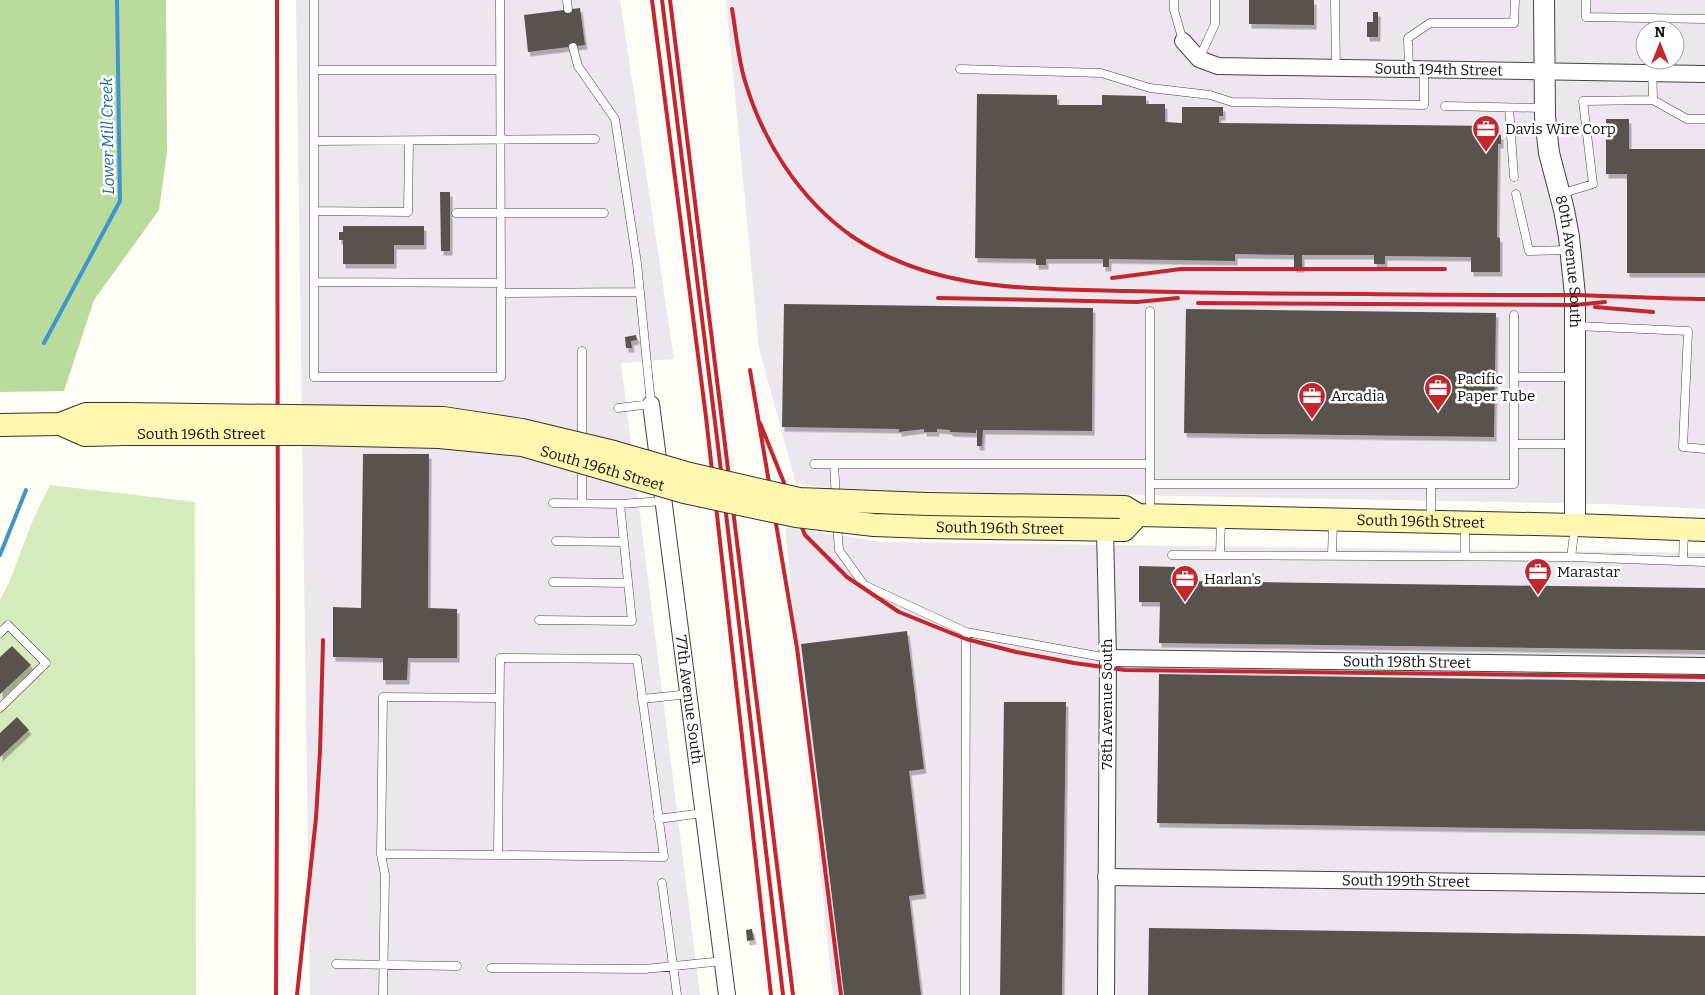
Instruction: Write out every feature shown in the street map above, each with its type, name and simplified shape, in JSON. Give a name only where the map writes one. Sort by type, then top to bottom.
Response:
[{"type":"main road","name":"South 196th Street","points":[[0,425],[60,424],[85,435],[125,424],[443,418],[522,430],[614,452],[690,474],[799,499],[927,504],[1125,507],[1144,515],[1694,529]]},
{"type":"main road","name":"South 196th Street","points":[[125,424],[310,434],[439,437],[522,445],[684,492],[796,516],[874,525],[1105,531],[1124,530],[1144,515]]},
{"type":"street","name":"80th Avenue South","points":[[1544,0],[1544,108],[1549,154],[1560,194],[1570,250],[1575,295],[1575,525]]},
{"type":"street","points":[[1183,41],[1199,59]]},
{"type":"street","name":"South 194th Street","points":[[1199,59],[1218,66],[1336,69],[1543,71],[1635,67]]},
{"type":"street","name":"South 194th Street","points":[[1678,70],[1705,74]]},
{"type":"street","name":"77th Avenue South","points":[[651,404],[727,995]]},
{"type":"street","name":"78th Avenue South","points":[[1105,531],[1108,658],[1106,995]]},
{"type":"street","name":"South 198th Street","points":[[1108,658],[1705,666]]},
{"type":"street","name":"South 199th Street","points":[[1106,878],[1705,885]]},
{"type":"lane","points":[[314,0],[314,377],[501,378],[500,0]]},
{"type":"lane","points":[[567,0],[568,9]]},
{"type":"lane","points":[[1174,0],[1174,10],[1183,41]]},
{"type":"lane","points":[[1199,59],[1215,24],[1215,0]]},
{"type":"lane","points":[[1335,0],[1336,69]]},
{"type":"lane","points":[[960,69],[1101,73],[1150,88],[1210,95],[1232,102],[1424,104],[1408,38],[1430,23],[1514,23],[1515,0]]},
{"type":"lane","points":[[1586,0],[1586,17],[1705,19]]},
{"type":"lane","points":[[573,47],[578,66],[615,119],[637,263],[651,404],[618,408]]},
{"type":"lane","points":[[314,70],[500,70]]},
{"type":"lane","points":[[1652,70],[1653,100]]},
{"type":"lane","points":[[1560,194],[1593,184],[1583,101],[1653,100],[1687,118],[1705,119]]},
{"type":"lane","points":[[1445,106],[1544,108]]},
{"type":"lane","points":[[1509,108],[1514,177]]},
{"type":"lane","points":[[314,141],[595,140]]},
{"type":"lane","points":[[314,211],[408,212],[409,141]]},
{"type":"lane","points":[[1516,194],[1529,252],[1570,250]]},
{"type":"lane","points":[[456,213],[604,213]]},
{"type":"lane","points":[[314,282],[501,283]]},
{"type":"lane","points":[[501,292],[640,292]]},
{"type":"lane","points":[[1144,515],[1150,484],[1150,311]]},
{"type":"lane","points":[[1150,484],[1514,484],[1514,315]]},
{"type":"lane","points":[[1576,326],[1688,331],[1683,447],[1705,448]]},
{"type":"lane","points":[[582,351],[582,503]]},
{"type":"lane","points":[[1514,378],[1576,378]]},
{"type":"lane","points":[[1514,444],[1576,444]]},
{"type":"lane","points":[[814,464],[1150,464]]},
{"type":"lane","points":[[834,464],[839,550],[864,585],[966,632],[1108,658]]},
{"type":"lane","points":[[1431,484],[1431,522]]},
{"type":"lane","points":[[553,503],[620,504],[663,501]]},
{"type":"lane","points":[[539,620],[632,622],[620,504]]},
{"type":"lane","points":[[1220,555],[1222,517]]},
{"type":"lane","points":[[1332,556],[1333,519]]},
{"type":"lane","points":[[1464,556],[1465,522]]},
{"type":"lane","points":[[1572,557],[1575,525]]},
{"type":"lane","points":[[1682,561],[1694,529]]},
{"type":"lane","points":[[556,541],[624,542]]},
{"type":"lane","points":[[1172,555],[1572,557],[1705,562]]},
{"type":"lane","points":[[553,582],[628,583]]},
{"type":"lane","points":[[0,633],[8,625],[46,663],[0,708]]},
{"type":"lane","points":[[965,995],[966,632]]},
{"type":"lane","points":[[381,854],[664,857],[637,659],[500,658],[498,855]]},
{"type":"lane","points":[[642,699],[689,694]]},
{"type":"lane","points":[[383,995],[385,875],[381,854],[383,697],[499,698]]},
{"type":"lane","points":[[658,819],[704,812]]},
{"type":"lane","points":[[662,883],[677,995]]},
{"type":"lane","points":[[491,968],[645,969],[723,962]]},
{"type":"lane","points":[[336,964],[457,966]]},
{"type":"shaded area","points":[[296,0],[620,0],[674,359],[621,363],[700,995],[310,995]]},
{"type":"shaded area","points":[[726,0],[1705,0],[1705,509],[1605,504],[847,490],[796,484],[759,348]]},
{"type":"shaded area","points":[[785,527],[882,542],[1705,553],[1705,995],[833,995]]},
{"type":"green space","points":[[0,0],[166,0],[167,152],[159,210],[94,300],[64,391],[0,392]]},
{"type":"green space","points":[[50,485],[195,502],[196,995],[0,995],[0,600],[9,583],[33,520]]},
{"type":"building","points":[[1249,0],[1314,0],[1314,25],[1249,24]]},
{"type":"building","points":[[580,8],[585,45],[528,52],[524,15]]},
{"type":"building","points":[[1373,12],[1378,12],[1378,37],[1367,37],[1367,22],[1373,22]]},
{"type":"building","points":[[977,94],[1057,95],[1057,105],[1102,105],[1102,95],[1146,96],[1146,104],[1165,104],[1165,122],[1182,123],[1182,107],[1223,107],[1223,116],[1219,116],[1219,123],[1498,126],[1498,135],[1501,135],[1501,144],[1498,144],[1497,237],[1500,238],[1500,272],[1471,272],[1471,257],[1385,256],[1385,264],[1374,264],[1374,255],[1302,255],[1302,268],[1294,268],[1294,255],[1235,254],[1235,261],[1109,259],[1109,267],[1103,267],[1103,259],[1046,259],[1046,265],[1036,265],[1036,259],[975,258]]},
{"type":"building","points":[[1606,119],[1629,119],[1629,149],[1705,149],[1705,273],[1627,273],[1627,174],[1606,174]]},
{"type":"building","points":[[440,192],[450,192],[450,251],[441,251]]},
{"type":"building","points":[[343,226],[424,226],[424,245],[394,245],[394,264],[343,264],[343,240],[339,240],[339,232],[343,232]]},
{"type":"building","points":[[784,304],[1093,308],[1092,431],[983,430],[982,446],[977,446],[977,430],[976,433],[950,432],[950,430],[937,429],[937,432],[924,432],[924,429],[899,432],[899,429],[782,427]]},
{"type":"building","points":[[1186,309],[1496,313],[1494,437],[1184,433]]},
{"type":"building","points":[[636,335],[637,340],[631,341],[632,348],[626,348],[625,337]]},
{"type":"building","points":[[363,454],[429,454],[428,608],[457,609],[457,658],[408,658],[407,680],[383,680],[383,658],[333,657],[333,607],[361,608]]},
{"type":"building","points":[[1139,566],[1175,567],[1175,581],[1705,588],[1705,650],[1159,643],[1160,602],[1139,602]]},
{"type":"building","points":[[907,631],[924,769],[909,771],[924,894],[909,896],[921,995],[844,995],[801,644]]},
{"type":"building","points":[[12,646],[31,665],[0,694],[0,657]]},
{"type":"building","points":[[1159,674],[1705,682],[1705,831],[1157,823]]},
{"type":"building","points":[[1004,702],[1066,702],[1062,995],[1000,995]]},
{"type":"building","points":[[17,717],[29,730],[0,757],[0,733]]},
{"type":"building","points":[[1149,928],[1705,936],[1705,995],[1148,995]]},
{"type":"building","points":[[752,929],[754,940],[747,941],[746,930]]},
{"type":"waterway","name":"Lower Mill Creek","points":[[44,343],[120,201],[117,0]]},
{"type":"waterway","name":"Lower Mill Creek","points":[[0,555],[26,490]]},
{"type":"railway","points":[[276,995],[278,618],[277,0]]},
{"type":"railway","points":[[652,0],[706,417],[771,995]]},
{"type":"railway","points":[[662,0],[718,446],[783,995]]},
{"type":"railway","points":[[670,0],[793,995]]},
{"type":"railway","points":[[732,9],[745,81],[762,126],[786,168],[816,206],[853,237],[885,255],[918,269],[951,278],[985,284],[1055,289],[1246,293],[1575,295],[1705,299]]},
{"type":"railway","points":[[1112,278],[1181,269],[1445,269]]},
{"type":"railway","points":[[938,298],[1137,302],[1178,298]]},
{"type":"railway","points":[[1198,303],[1575,305],[1605,302]]},
{"type":"railway","points":[[1595,307],[1653,312]]},
{"type":"railway","points":[[750,370],[797,648],[841,995]]},
{"type":"railway","points":[[760,423],[805,535],[847,577],[899,612],[966,639],[1016,652],[1125,670],[1705,677]]},
{"type":"railway","points":[[297,995],[316,818],[323,640]]},
{"type":"place","name":"Davis Wire Corp","points":[[1486,153]]},
{"type":"place","name":"Pacific Paper Tube","points":[[1438,412]]},
{"type":"place","name":"Arcadia","points":[[1312,420]]},
{"type":"place","name":"Marastar","points":[[1538,596]]},
{"type":"place","name":"Harlan's","points":[[1185,603]]}]
